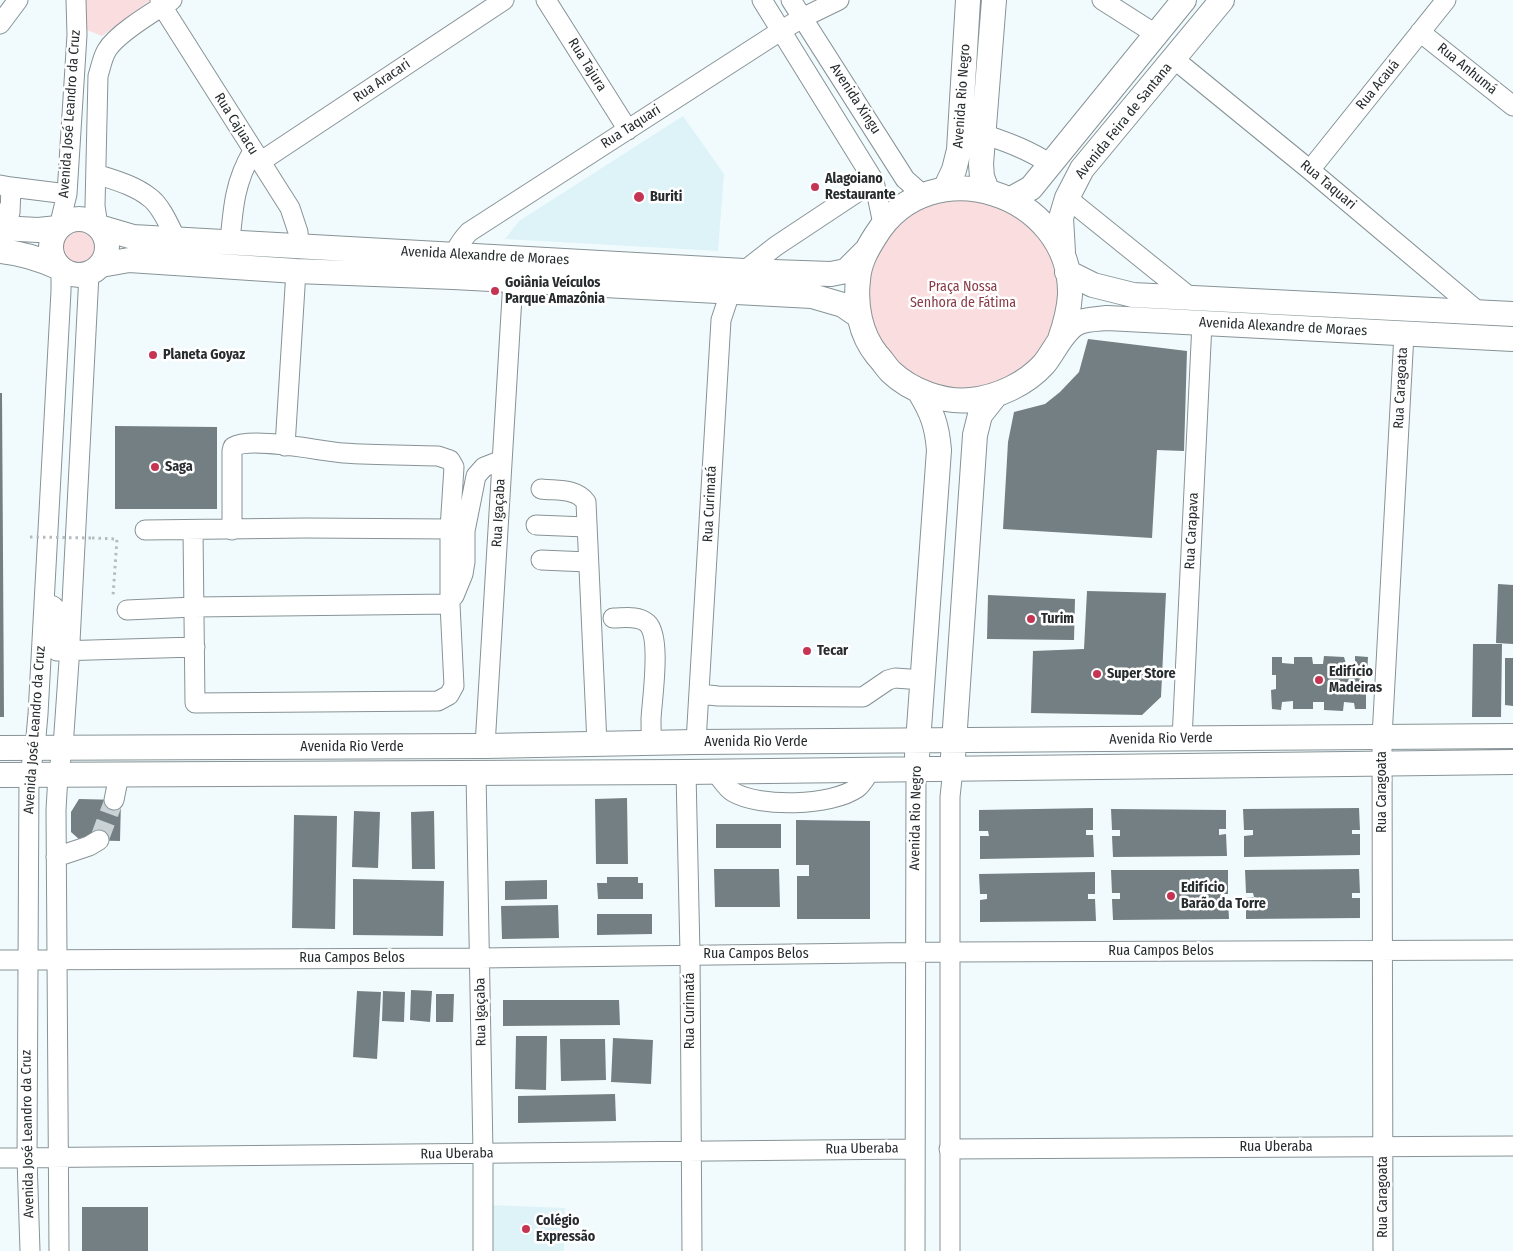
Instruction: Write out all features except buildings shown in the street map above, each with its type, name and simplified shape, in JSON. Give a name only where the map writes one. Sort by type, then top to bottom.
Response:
[{"type":"main road","name":"Avenida Rio Negro","points":[[934,192],[954,170],[959,150],[968,0]]},
{"type":"main road","name":"Avenida Rio Negro","points":[[987,190],[980,164],[994,0]]},
{"type":"main road","name":"Avenida Feira de Santana","points":[[1012,199],[1031,188],[1184,0]]},
{"type":"main road","name":"Avenida Feira de Santana","points":[[1060,340],[1067,318],[1070,295],[1061,218],[1067,198],[1082,169],[1222,0]]},
{"type":"main road","points":[[1060,340],[1044,364],[1022,383],[995,396],[970,400],[944,398],[919,391],[892,372],[871,347],[859,316],[856,295],[865,252],[882,224],[901,207],[934,192],[966,188],[987,190],[1012,199],[1033,214],[1050,233],[1065,264]]},
{"type":"main road","points":[[0,252],[19,252],[74,275],[95,269],[108,250],[107,242],[99,227],[83,219],[66,222],[59,227],[51,244],[51,253],[54,261],[61,269]]},
{"type":"main road","points":[[5,221],[38,230],[59,227]]},
{"type":"main road","name":"Avenida Alexandre de Moraes","points":[[99,227],[132,237],[744,271],[831,274],[846,271],[865,252]]},
{"type":"main road","name":"Avenida Alexandre de Moraes","points":[[95,269],[129,260],[296,271],[453,277],[812,296],[843,305],[859,316]]},
{"type":"main road","name":"Avenida Alexandre de Moraes","points":[[1065,264],[1092,285],[1133,295],[1513,314]]},
{"type":"main road","name":"Avenida Alexandre de Moraes","points":[[1060,340],[1077,323],[1107,318],[1513,340]]},
{"type":"main road","name":"Avenida Rio Negro","points":[[916,769],[939,450],[938,431],[932,413],[919,391]]},
{"type":"main road","points":[[952,769],[974,435],[980,415],[995,396]]},
{"type":"main road","name":"Avenida Rio Verde","points":[[0,748],[484,746],[696,742],[918,742],[1513,736]]},
{"type":"main road","name":"Avenida Rio Verde","points":[[0,776],[716,772],[1513,762]]},
{"type":"street","points":[[0,24],[18,0]]},
{"type":"street","name":"Avenida José Leandro da Cruz","points":[[59,227],[67,194],[76,35],[76,0]]},
{"type":"street","name":"Rua Aracari","points":[[257,156],[504,0]]},
{"type":"street","name":"Rua Tajura","points":[[546,0],[628,130]]},
{"type":"street","name":"Avenida Xingu","points":[[762,0],[874,181],[882,224]]},
{"type":"street","name":"Avenida Xingu","points":[[791,0],[906,179],[934,192]]},
{"type":"street","name":"Rua Taquari","points":[[453,277],[454,254],[459,242],[468,232],[782,30],[839,0]]},
{"type":"street","points":[[1102,0],[1157,35]]},
{"type":"street","name":"Rua Acauá","points":[[1310,170],[1446,0]]},
{"type":"street","name":"Avenida José Leandro da Cruz","points":[[99,227],[95,206],[98,76],[107,50],[117,38],[165,2]]},
{"type":"street","name":"Rua Cajuacu","points":[[165,2],[290,208],[298,232],[299,246]]},
{"type":"street","name":"Rua Anhumá","points":[[1420,32],[1513,106]]},
{"type":"street","points":[[76,35],[107,50]]},
{"type":"street","name":"Rua Taquari","points":[[1174,59],[1480,313]]},
{"type":"street","points":[[983,134],[1034,153],[1050,164]]},
{"type":"street","points":[[230,242],[234,199],[238,182],[244,166],[257,156]]},
{"type":"street","points":[[96,174],[122,182],[150,197],[163,215],[176,239]]},
{"type":"street","points":[[744,271],[776,246],[874,181]]},
{"type":"street","points":[[5,221],[6,186],[67,194]]},
{"type":"street","points":[[1067,198],[1190,298]]},
{"type":"street","name":"Avenida José Leandro da Cruz","points":[[30,1251],[27,1158],[28,775],[35,748],[61,269]]},
{"type":"street","name":"Avenida José Leandro da Cruz","points":[[59,1251],[56,810],[58,775],[64,748],[95,269]]},
{"type":"street","points":[[285,446],[296,271]]},
{"type":"street","name":"Rua Curimatá","points":[[696,742],[721,320],[730,293],[744,271]]},
{"type":"street","name":"Rua Igaçaba","points":[[484,746],[513,280]]},
{"type":"street","name":"Rua Carapava","points":[[1182,739],[1202,323]]},
{"type":"street","name":"Rua Caragoata","points":[[1383,1251],[1382,737],[1404,334]]},
{"type":"street","points":[[193,530],[195,703],[438,701],[448,695],[454,686],[450,604],[450,529],[454,467],[450,460],[438,456],[343,453],[285,446],[243,444],[233,447],[232,530]]},
{"type":"street","points":[[450,604],[463,574],[465,530],[476,476],[484,467],[502,460]]},
{"type":"street","points":[[541,489],[573,492],[581,496],[586,502],[597,744]]},
{"type":"street","points":[[536,525],[586,527]]},
{"type":"street","points":[[145,530],[450,529]]},
{"type":"street","points":[[541,560],[588,562]]},
{"type":"street","points":[[44,602],[57,610],[55,648],[60,651],[195,647]]},
{"type":"street","points":[[127,610],[194,607],[450,604]]},
{"type":"street","points":[[613,618],[637,618],[647,623],[654,635],[656,653],[651,721],[652,743]]},
{"type":"street","points":[[699,694],[718,696],[863,697],[888,680],[895,678],[923,680]]},
{"type":"street","points":[[716,772],[731,791],[746,798],[772,803],[801,802],[842,795],[858,787],[871,769]]},
{"type":"street","name":"Avenida Rio Negro","points":[[915,1251],[916,769]]},
{"type":"street","points":[[950,1251],[950,797],[952,769]]},
{"type":"street","name":"Rua Curimatá","points":[[686,772],[690,954],[692,1251]]},
{"type":"street","name":"Rua Igaçaba","points":[[476,773],[483,1251]]},
{"type":"street","points":[[114,800],[119,775]]},
{"type":"street","points":[[56,856],[89,846],[99,840]]},
{"type":"street","name":"Rua Campos Belos","points":[[0,960],[480,958],[915,952],[1513,950]]},
{"type":"street","name":"Rua Uberaba","points":[[949,1149],[1513,1146]]},
{"type":"street","name":"Rua Uberaba","points":[[0,1158],[915,1149]]},
{"type":"path","points":[[30,537],[117,538],[113,596]]},
{"type":"shaded area","name":"Buriti","points":[[683,116],[724,174],[718,251],[505,239],[519,221]]},
{"type":"shaded area","name":"Colégio Expressão","points":[[488,1205],[565,1208],[564,1251],[488,1251]]},
{"type":"green space","points":[[83,0],[151,0],[102,36],[82,28]]},
{"type":"green space","name":"Praça Nossa Senhora de Fátima","points":[[963,198],[982,200],[1000,205],[1017,214],[1032,226],[1044,241],[1053,258],[1058,276],[1060,295],[1058,314],[1053,332],[1044,349],[1032,364],[1017,376],[1000,385],[982,390],[963,392],[944,390],[926,385],[909,376],[894,364],[882,349],[873,332],[868,314],[866,295],[868,276],[873,258],[882,241],[894,226],[909,214],[926,205],[944,200]]},
{"type":"green space","points":[[78,228],[92,234],[98,248],[92,262],[78,268],[64,262],[58,248],[64,234]]},
{"type":"tunnel","points":[[99,840],[114,800]]},
{"type":"place","name":"Alagoiano Restaurante","points":[[815,187]]},
{"type":"place","name":"Buriti","points":[[639,197]]},
{"type":"place","name":"Goiânia Veículos Parque Amazônia","points":[[495,291]]},
{"type":"place","name":"Planeta Goyaz","points":[[153,355]]},
{"type":"place","name":"Saga","points":[[155,467]]},
{"type":"place","name":"Turim","points":[[1031,619]]},
{"type":"place","name":"Tecar","points":[[807,651]]},
{"type":"place","name":"Super Store","points":[[1097,674]]},
{"type":"place","name":"Edifício Madeiras","points":[[1319,680]]},
{"type":"place","name":"Edifício Barão da Torre","points":[[1171,896]]},
{"type":"place","name":"Colégio Expressão","points":[[526,1229]]}]
